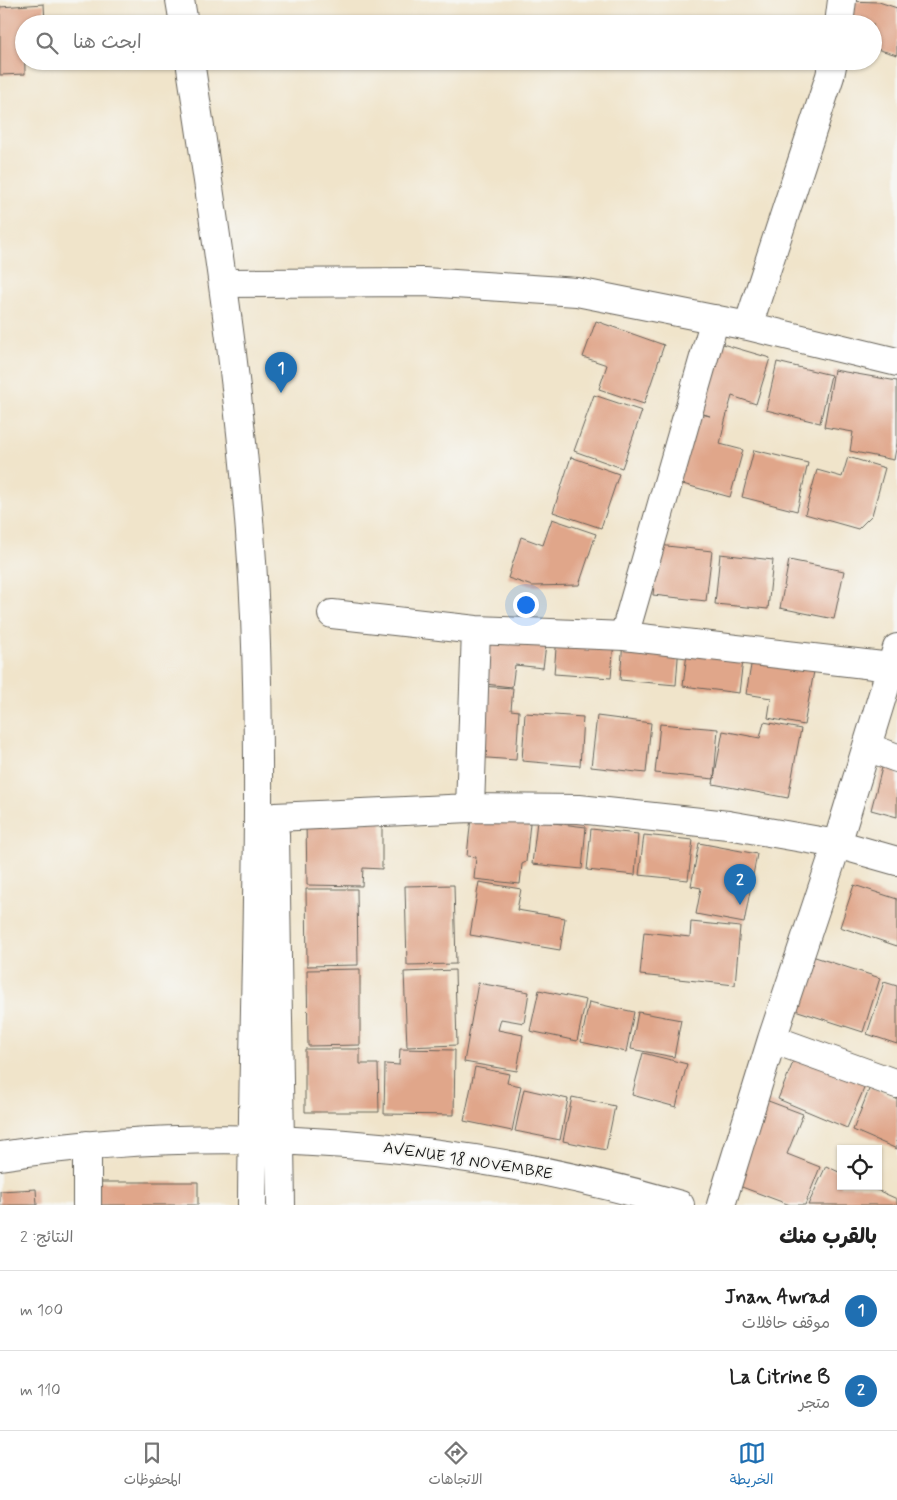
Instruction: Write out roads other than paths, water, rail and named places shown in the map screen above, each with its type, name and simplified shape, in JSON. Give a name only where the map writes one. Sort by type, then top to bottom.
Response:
[{"type":"street","points":[[180,0],[182,15]]},
{"type":"street","points":[[198,0],[200,15]]},
{"type":"street","points":[[840,15],[842,0]]},
{"type":"street","points":[[192,70],[256,408],[267,534],[275,696],[281,1205]]},
{"type":"street","points":[[209,70],[233,283],[255,617],[258,817],[252,1205]]},
{"type":"street","points":[[748,326],[831,70]]},
{"type":"street","points":[[233,283],[424,282],[577,292],[748,326],[897,362]]},
{"type":"street","points":[[624,636],[715,319]]},
{"type":"street","points":[[332,614],[476,630],[624,636],[894,657],[837,844],[772,1039],[721,1205]]},
{"type":"street","points":[[470,808],[476,630]]},
{"type":"street","points":[[867,747],[897,758]]},
{"type":"street","points":[[275,817],[470,808],[580,809],[728,825],[837,844],[897,861]]},
{"type":"street","points":[[772,1039],[897,1084]]},
{"type":"street","name":"AVENUE 18 NOVEMBRE","points":[[0,1156],[87,1145],[169,1139],[280,1140],[407,1150],[470,1158],[595,1182],[680,1205]]},
{"type":"street","points":[[87,1145],[87,1205]]},
{"type":"place","name":"Jnan Awrad","points":[[281,393]]},
{"type":"place","name":"La Citrine B","points":[[740,905]]}]
